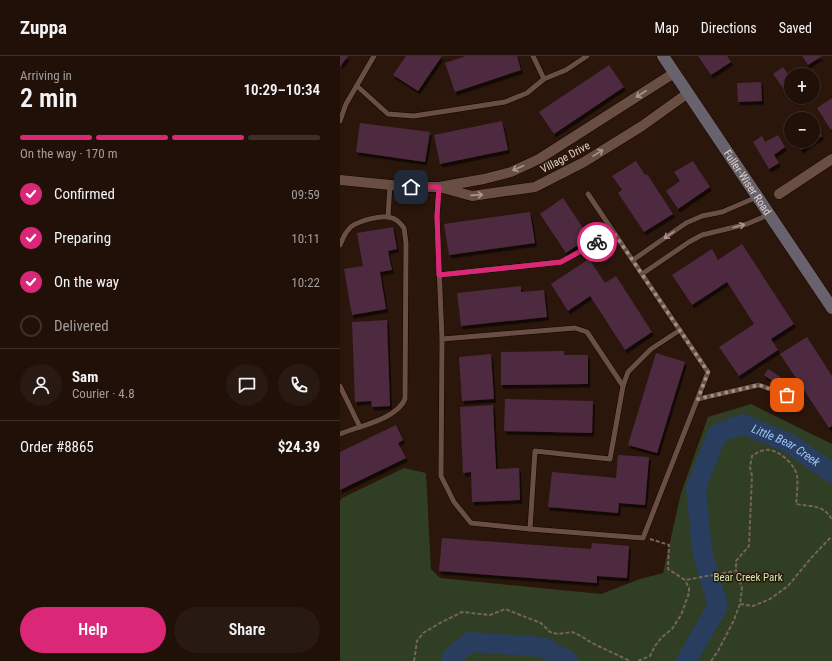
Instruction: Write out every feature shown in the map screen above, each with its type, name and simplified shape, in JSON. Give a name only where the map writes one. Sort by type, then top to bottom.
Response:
[{"type":"street","name":"Fuller-Wiser Road","points":[[663,56],[832,308]]},
{"type":"street","name":"Village Drive","points":[[340,180],[411,187],[439,187],[484,179],[511,172],[539,159],[674,73]]},
{"type":"street","name":"Village Drive","points":[[439,187],[472,196],[535,186],[584,162],[642,126],[688,93]]},
{"type":"street","points":[[779,194],[832,159]]},
{"type":"lane","points":[[340,122],[346,104],[374,56]]},
{"type":"lane","points":[[533,56],[544,79]]},
{"type":"lane","points":[[357,86],[388,114],[414,116],[505,102],[527,93],[544,79],[566,70],[587,56]]},
{"type":"lane","points":[[340,101],[346,104]]},
{"type":"lane","points":[[388,217],[390,185]]},
{"type":"lane","points":[[439,187],[437,216],[442,338],[441,476],[454,502],[471,523],[643,538],[708,372],[588,194]]},
{"type":"lane","points":[[633,260],[686,223],[702,216],[722,212],[758,197]]},
{"type":"lane","points":[[642,274],[689,242],[702,235],[747,224],[770,214]]},
{"type":"lane","points":[[340,245],[346,232],[352,226],[366,220],[388,217],[392,218],[404,228],[406,243],[404,399],[402,406],[388,416],[340,434]]},
{"type":"lane","points":[[439,275],[561,262],[614,233]]},
{"type":"lane","points":[[442,338],[575,328],[587,332],[623,386]]},
{"type":"lane","points":[[530,529],[535,451],[610,459],[623,386],[628,372],[651,349],[680,330]]},
{"type":"lane","points":[[698,399],[759,385],[787,395]]},
{"type":"lane","points":[[340,386],[360,427]]},
{"type":"path","points":[[711,661],[718,651],[734,620],[740,604],[742,588],[736,570],[736,561],[749,546],[752,476],[750,467],[752,456],[757,452],[768,450],[778,453],[787,460],[795,469],[797,476],[796,504],[822,509],[826,511],[832,520]]},
{"type":"path","points":[[740,604],[753,606],[770,599],[788,586],[811,558],[832,536]]},
{"type":"path","points":[[638,661],[650,656],[662,637],[672,629],[681,615],[689,592],[689,588],[685,580],[668,569],[669,545],[643,538]]},
{"type":"path","points":[[685,580],[736,570]]},
{"type":"path","points":[[414,661],[417,641],[423,633],[440,623],[462,612],[490,615],[504,610],[541,623],[550,632],[558,634],[572,632],[630,661]]},
{"type":"green space","name":"Bear Creek Park","points":[[751,404],[832,444],[832,661],[340,661],[340,501],[342,498],[404,468],[426,473],[431,569],[440,578],[601,594],[640,579],[663,573],[681,493],[708,417]]},
{"type":"building","points":[[340,56],[348,56],[340,67]]},
{"type":"building","points":[[406,56],[442,56],[418,91],[393,75]]},
{"type":"building","points":[[466,56],[517,56],[521,70],[455,92],[445,63]]},
{"type":"building","points":[[698,56],[727,56],[731,62],[711,75]]},
{"type":"building","points":[[802,56],[822,56],[808,65]]},
{"type":"building","points":[[609,65],[624,87],[554,134],[539,112]]},
{"type":"building","points":[[783,67],[784,68],[784,90],[773,74]]},
{"type":"building","points":[[761,82],[762,101],[738,102],[737,83]]},
{"type":"building","points":[[832,98],[831,130],[820,112],[817,108]]},
{"type":"building","points":[[502,121],[508,150],[440,164],[434,135]]},
{"type":"building","points":[[360,123],[430,132],[425,162],[356,152]]},
{"type":"building","points":[[778,135],[784,145],[784,148],[774,155],[779,163],[769,169],[753,142],[762,136],[765,142]]},
{"type":"building","points":[[636,161],[645,175],[647,174],[673,214],[644,232],[618,193],[622,190],[612,176]]},
{"type":"building","points":[[693,161],[710,187],[678,209],[666,191],[680,181],[674,172]]},
{"type":"building","points":[[563,198],[589,237],[566,253],[540,214]]},
{"type":"building","points":[[530,212],[535,243],[449,255],[444,224]]},
{"type":"building","points":[[393,227],[397,249],[388,251],[392,270],[380,272],[386,309],[352,315],[344,269],[363,266],[357,233]]},
{"type":"building","points":[[742,244],[794,324],[771,339],[778,350],[739,376],[719,347],[754,324],[727,282],[692,305],[672,275],[712,249],[718,260]]},
{"type":"building","points":[[589,259],[605,283],[616,276],[652,332],[625,350],[590,296],[568,311],[551,284]]},
{"type":"building","points":[[521,286],[521,292],[544,290],[547,317],[461,326],[457,293]]},
{"type":"building","points":[[387,320],[390,406],[372,407],[371,401],[355,402],[352,322]]},
{"type":"building","points":[[807,337],[832,376],[832,426],[829,428],[780,354]]},
{"type":"building","points":[[564,351],[564,355],[588,355],[588,384],[501,385],[501,352]]},
{"type":"building","points":[[656,353],[685,362],[657,453],[628,445]]},
{"type":"building","points":[[491,354],[494,399],[462,401],[459,357]]},
{"type":"building","points":[[768,369],[788,382],[784,389],[764,375]]},
{"type":"building","points":[[505,399],[593,401],[592,433],[504,431]]},
{"type":"building","points":[[493,405],[496,469],[519,468],[520,500],[472,502],[471,472],[463,473],[460,407]]},
{"type":"building","points":[[396,425],[403,440],[398,443],[406,458],[340,490],[340,452]]},
{"type":"building","points":[[618,455],[649,457],[645,505],[619,503],[618,513],[548,507],[552,472],[616,478]]},
{"type":"building","points":[[442,538],[591,549],[592,543],[629,546],[627,578],[597,576],[597,583],[439,571]]},
{"type":"waterway","name":"Little Bear Creek","points":[[686,661],[718,606],[702,551],[696,488],[717,434],[742,424],[789,443],[832,473]]},
{"type":"waterway","name":"Little Bear Creek","points":[[451,661],[453,656],[470,642],[543,647],[568,661]]},
{"type":"way so far","points":[[597,242],[614,233],[708,372],[698,399],[759,385],[787,395]]},
{"type":"route","points":[[411,187],[439,187],[437,216],[439,275],[561,262],[597,242]]}]
